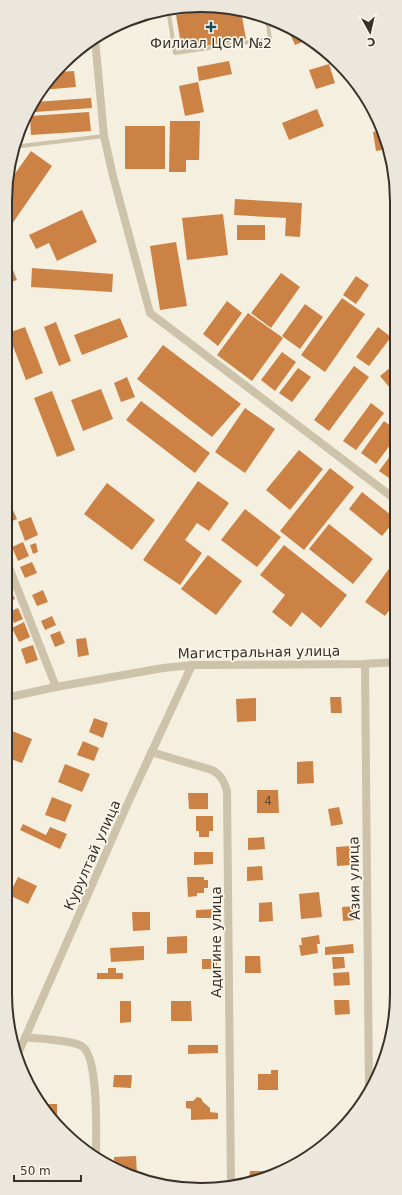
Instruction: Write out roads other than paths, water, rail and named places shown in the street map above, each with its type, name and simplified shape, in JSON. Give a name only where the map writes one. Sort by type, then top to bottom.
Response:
[{"type":"street","points":[[95,44],[104,136],[150,313],[390,495]]},
{"type":"street","points":[[12,575],[56,687]]},
{"type":"street","name":"Магистральная улица","points":[[12,696],[163,668],[192,665],[365,664],[390,662]]},
{"type":"street","name":"Азия улица","points":[[365,664],[369,1081]]},
{"type":"street","name":"Курултай улица","points":[[20,1049],[151,752],[192,665]]},
{"type":"street","name":"Адигине улица","points":[[151,752],[212,770],[219,774],[224,780],[227,790],[231,1180]]},
{"type":"street","points":[[25,1037],[73,1043],[83,1047],[89,1054],[94,1082],[96,1151]]},
{"type":"lane","points":[[169,15],[175,53],[270,39],[268,24]]},
{"type":"lane","points":[[20,146],[104,136]]},
{"type":"place","name":"Филиал ЦСМ №2","points":[[211,27]]}]
